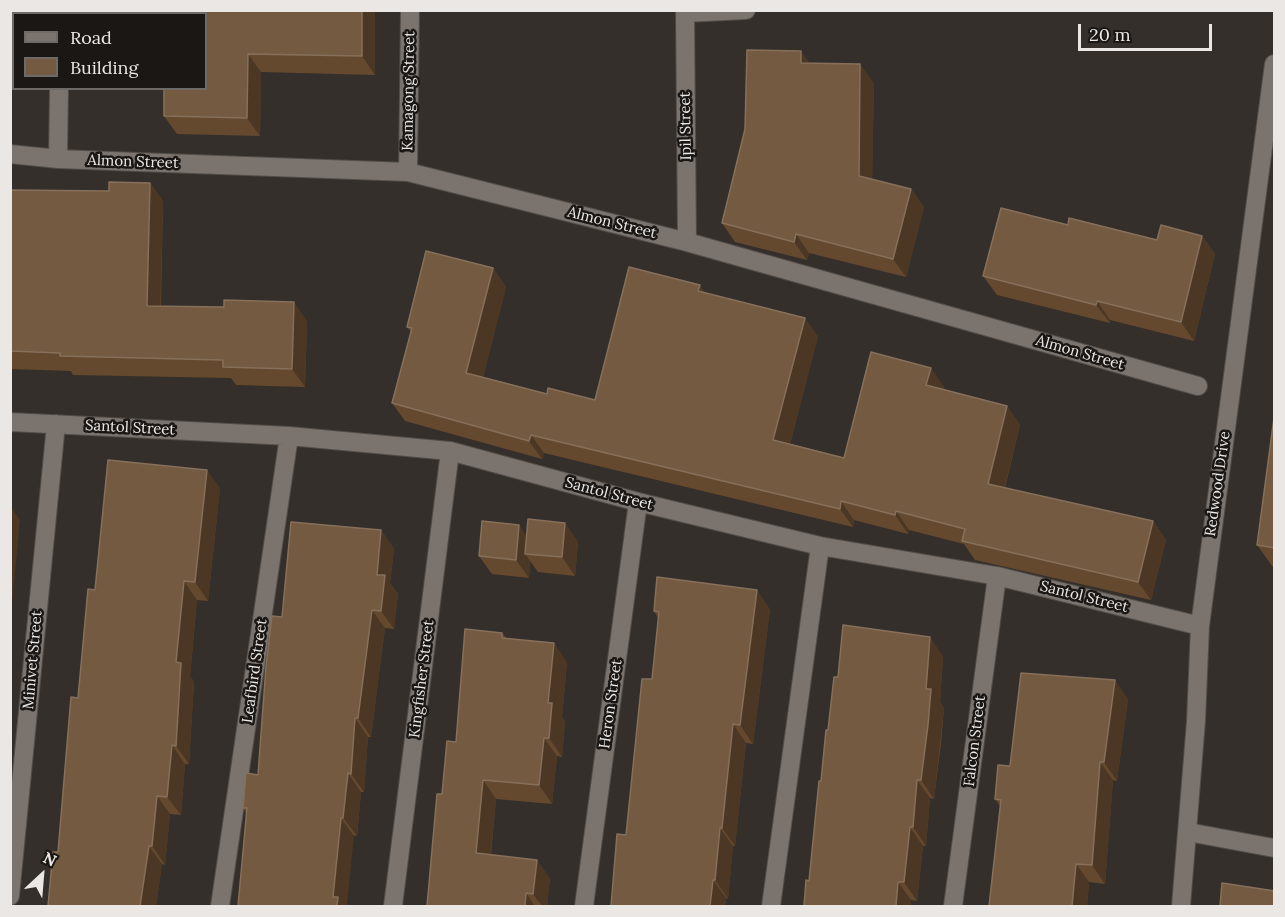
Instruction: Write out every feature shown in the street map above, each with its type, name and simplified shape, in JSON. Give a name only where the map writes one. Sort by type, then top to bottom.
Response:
[{"type":"street","name":"Kamagong Street","points":[[408,172],[410,10]]},
{"type":"street","points":[[685,12],[746,10]]},
{"type":"street","name":"Ipil Street","points":[[685,12],[687,242]]},
{"type":"street","name":"Redwood Drive","points":[[1181,906],[1188,832],[1200,626],[1275,64]]},
{"type":"street","points":[[58,159],[59,90]]},
{"type":"street","name":"Almon Street","points":[[10,154],[58,159],[408,172],[687,242],[1198,386]]},
{"type":"street","name":"Santol Street","points":[[10,422],[290,436],[450,451],[638,502],[820,546],[997,576],[1200,626]]},
{"type":"street","name":"Minivet Street","points":[[10,896],[56,424]]},
{"type":"street","name":"Leafbird Street","points":[[220,906],[290,436]]},
{"type":"street","name":"Kingfisher Street","points":[[393,906],[450,451]]},
{"type":"street","name":"Heron Street","points":[[584,906],[638,502]]},
{"type":"street","points":[[771,906],[820,546]]},
{"type":"street","name":"Falcon Street","points":[[953,906],[997,576]]},
{"type":"street","points":[[1188,832],[1275,848]]},
{"type":"building","points":[[166,10],[362,10],[362,56],[248,54],[247,118],[164,116],[164,90],[207,90],[207,12],[166,12]]},
{"type":"building","points":[[747,50],[801,51],[801,63],[860,64],[859,176],[911,189],[893,259],[796,234],[794,242],[722,223],[745,129]]},
{"type":"building","points":[[109,182],[150,183],[147,306],[224,307],[224,300],[294,302],[292,369],[223,367],[223,360],[60,356],[60,353],[10,351],[10,190],[109,191]]},
{"type":"building","points":[[1001,208],[1068,225],[1069,218],[1157,240],[1161,225],[1202,236],[1181,322],[1097,301],[1096,305],[983,276]]},
{"type":"building","points":[[426,251],[493,268],[466,373],[547,394],[548,388],[595,400],[629,267],[700,285],[698,291],[805,318],[773,440],[844,458],[871,352],[931,368],[926,385],[1007,406],[988,484],[1153,521],[1138,582],[962,541],[965,529],[896,511],[895,515],[841,501],[840,509],[531,435],[529,441],[392,403],[412,328],[407,327]]},
{"type":"building","points":[[1275,410],[1275,548],[1257,545]]},
{"type":"building","points":[[108,460],[207,470],[195,582],[184,581],[176,662],[181,663],[176,746],[172,745],[167,797],[157,796],[152,846],[149,846],[140,906],[48,906],[53,852],[58,852],[71,697],[78,698],[88,589],[95,590]]},
{"type":"building","points":[[528,519],[565,523],[562,557],[525,554]]},
{"type":"building","points":[[482,521],[519,525],[516,560],[479,556]]},
{"type":"building","points":[[291,522],[381,530],[377,575],[385,575],[381,611],[372,610],[358,718],[355,718],[351,774],[348,773],[343,818],[341,818],[333,897],[338,897],[337,906],[238,906],[247,808],[243,808],[246,773],[258,775],[272,616],[282,617]]},
{"type":"building","points":[[657,577],[757,590],[740,725],[733,724],[722,828],[720,828],[710,906],[611,906],[617,834],[626,835],[642,679],[652,679],[659,612],[654,611]]},
{"type":"building","points":[[843,625],[930,637],[926,689],[931,689],[928,725],[921,780],[917,780],[913,827],[910,827],[904,882],[898,882],[896,906],[804,906],[806,880],[809,881],[826,730],[828,730],[834,677],[838,677]]},
{"type":"building","points":[[465,629],[502,633],[502,638],[554,643],[548,703],[552,703],[549,738],[544,738],[539,785],[483,780],[476,853],[537,860],[533,894],[526,893],[525,906],[427,906],[437,794],[442,794],[447,741],[456,742]]},
{"type":"building","points":[[1021,673],[1115,680],[1104,762],[1100,762],[1092,865],[1076,864],[1072,906],[989,906],[1001,800],[995,799],[998,765],[1010,766]]},
{"type":"building","points":[[1222,883],[1275,891],[1275,906],[1220,906]]}]
